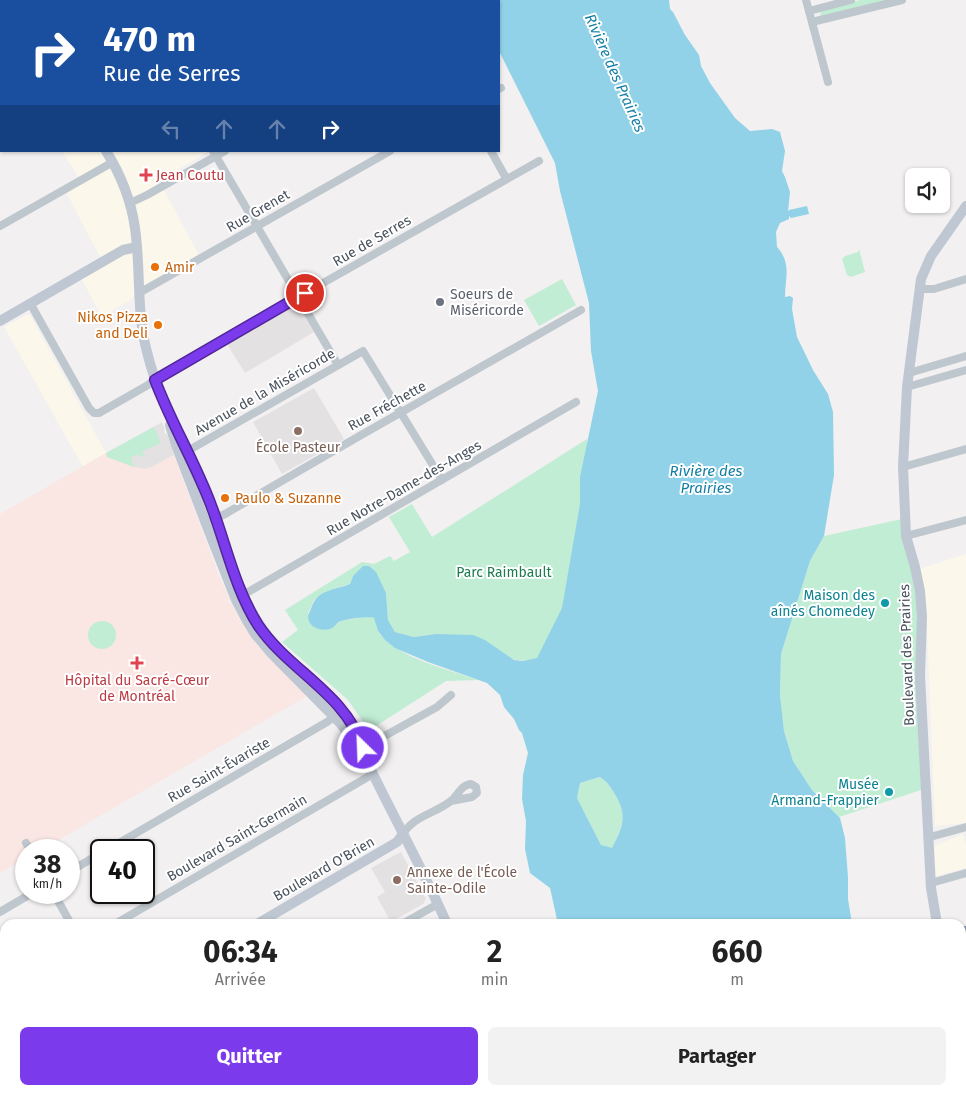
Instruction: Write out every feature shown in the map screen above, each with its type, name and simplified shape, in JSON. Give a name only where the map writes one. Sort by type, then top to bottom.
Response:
[{"type":"street","points":[[806,0],[828,82]]},
{"type":"street","points":[[809,11],[851,0]]},
{"type":"street","points":[[812,22],[902,0]]},
{"type":"street","points":[[107,152],[121,179],[130,203],[137,246],[144,341],[155,380],[210,521],[257,623],[338,714]]},
{"type":"street","name":"Rue Grenet","points":[[139,293],[388,152]]},
{"type":"street","points":[[492,152],[506,178]]},
{"type":"street","points":[[130,203],[147,196],[214,154],[338,365]]},
{"type":"street","name":"Rue de Serres","points":[[30,303],[89,408],[94,413],[102,412],[297,297],[539,160]]},
{"type":"street","points":[[0,226],[113,162]]},
{"type":"street","name":"Boulevard des Prairies","points":[[936,919],[931,883],[920,671],[922,617],[920,591],[906,536],[903,467],[909,373],[919,289],[924,269],[931,256],[966,206]]},
{"type":"street","points":[[0,321],[123,250],[137,246]]},
{"type":"street","points":[[919,289],[934,289],[966,279]]},
{"type":"street","name":"Rue Fréchette","points":[[210,521],[582,310]]},
{"type":"street","name":"Avenue de la Miséricorde","points":[[184,454],[363,351],[401,414]]},
{"type":"street","points":[[909,373],[966,356]]},
{"type":"street","points":[[908,387],[966,370]]},
{"type":"street","name":"Rue Notre-Dame-des-Anges","points":[[243,595],[576,402]]},
{"type":"street","points":[[401,414],[442,480]]},
{"type":"street","points":[[903,467],[966,449]]},
{"type":"street","points":[[906,536],[966,520]]},
{"type":"street","points":[[210,521],[236,600],[251,627],[271,653],[358,734],[361,749],[445,919]]},
{"type":"street","points":[[361,749],[437,707],[451,695]]},
{"type":"street","name":"Rue Saint-Évariste","points":[[126,839],[338,714]]},
{"type":"street","name":"Boulevard Saint-Germain","points":[[123,919],[371,770]]},
{"type":"street","points":[[402,834],[409,825],[451,801]]},
{"type":"street","points":[[930,837],[966,827]]},
{"type":"street","name":"Boulevard O'Brien","points":[[266,919],[397,842],[402,834]]},
{"type":"street","points":[[931,883],[966,874]]},
{"type":"street","points":[[0,912],[15,903]]},
{"type":"street","points":[[60,904],[68,919]]},
{"type":"street","points":[[411,919],[438,904]]},
{"type":"shaded area","points":[[63,152],[206,152],[159,181],[199,255],[147,285],[129,301],[102,317],[81,278],[104,265],[66,192],[82,183]]},
{"type":"shaded area","points":[[297,303],[314,332],[245,373],[227,344]]},
{"type":"shaded area","points":[[26,315],[30,315],[106,453],[83,467],[4,327]]},
{"type":"shaded area","name":"École Pasteur","points":[[314,388],[344,439],[282,474],[253,422]]},
{"type":"shaded area","points":[[162,422],[174,455],[145,469],[107,457],[106,453]]},
{"type":"shaded area","name":"Hôpital du Sacré-Cœur de Montréal","points":[[106,453],[107,457],[145,469],[174,455],[220,579],[230,600],[228,601],[229,604],[231,603],[257,645],[307,696],[60,839],[15,839],[15,864],[0,873],[0,514]]},
{"type":"shaded area","points":[[966,554],[966,823],[935,826],[926,602],[919,569]]},
{"type":"shaded area","points":[[963,834],[966,846],[966,868],[936,876],[934,846]]},
{"type":"shaded area","name":"Annexe de l'École Sainte-Odile","points":[[401,852],[426,899],[423,904],[396,919],[389,919],[377,897],[385,892],[371,868]]},
{"type":"green space","points":[[860,0],[892,0],[822,17],[820,14],[822,10]]},
{"type":"green space","points":[[859,249],[865,272],[851,277],[847,275],[842,259],[845,256],[858,252]]},
{"type":"green space","points":[[562,279],[576,305],[539,326],[524,300]]},
{"type":"green space","points":[[154,427],[161,443],[142,451],[144,455],[139,457],[138,454],[131,457],[134,467],[107,457],[106,453]]},
{"type":"green space","name":"Parc Raimbault","points":[[587,439],[587,475],[567,610],[538,659],[518,660],[435,634],[414,637],[395,632],[388,620],[386,593],[353,576],[350,584],[336,588],[314,600],[308,613],[331,629],[341,621],[369,616],[374,618],[379,633],[399,650],[425,662],[478,680],[446,681],[376,726],[368,729],[348,700],[282,642],[298,630],[285,610],[362,562],[374,564],[390,556],[394,561],[410,552],[389,517],[412,504],[432,537]]},
{"type":"green space","points":[[902,519],[915,567],[920,671],[921,790],[839,817],[812,790],[793,761],[784,731],[780,695],[781,654],[810,561],[824,536]]},
{"type":"green space","points":[[102,621],[112,625],[116,635],[112,645],[102,649],[92,645],[88,635],[92,625]]},
{"type":"green space","points":[[601,777],[614,793],[622,810],[621,828],[612,849],[601,845],[577,798],[580,783]]},
{"type":"water","name":"Rivière des Prairies","points":[[500,0],[669,0],[670,9],[699,55],[701,66],[710,83],[735,118],[750,131],[772,129],[780,132],[785,151],[782,171],[790,192],[788,212],[789,210],[807,206],[809,214],[791,218],[789,216],[789,219],[780,223],[776,232],[777,247],[785,259],[785,297],[790,296],[793,298],[792,309],[797,337],[813,370],[828,394],[833,412],[834,475],[824,536],[810,561],[781,654],[780,695],[784,731],[793,761],[812,790],[840,818],[845,838],[848,899],[851,919],[557,919],[550,888],[530,873],[525,849],[526,821],[522,799],[523,775],[528,753],[522,733],[504,707],[500,695],[487,683],[395,648],[378,631],[374,618],[346,620],[325,630],[313,626],[308,620],[312,606],[319,596],[327,591],[350,584],[353,576],[363,566],[369,566],[376,572],[386,593],[388,620],[395,632],[414,637],[435,634],[473,635],[485,640],[514,660],[523,661],[537,658],[562,608],[580,504],[580,477],[598,391],[591,351],[589,303],[560,191],[555,163],[500,53]],"holes":[[[600,777],[609,785],[620,803],[623,816],[619,834],[612,848],[601,845],[577,798],[580,783]]]},
{"type":"place","name":"Jean Coutu","points":[[146,175]]},
{"type":"place","name":"Amir","points":[[155,267]]},
{"type":"place","name":"Soeurs de Miséricorde","points":[[440,302]]},
{"type":"place","name":"Nikos Pizza and Deli","points":[[158,325]]},
{"type":"place","name":"École Pasteur","points":[[298,431]]},
{"type":"place","name":"Paulo & Suzanne","points":[[225,498]]},
{"type":"place","name":"Maison des aînés Chomedey","points":[[885,603]]},
{"type":"place","name":"Hôpital du Sacré-Cœur de Montréal","points":[[137,663]]},
{"type":"place","name":"Musée Armand-Frappier","points":[[889,792]]},
{"type":"place","name":"Annexe de l'École Sainte-Odile","points":[[397,880]]},
{"type":"route","points":[[305,293],[162,374],[155,380],[164,404],[182,439],[210,503],[240,589],[257,623],[281,652],[340,707],[360,737],[363,748]]}]
